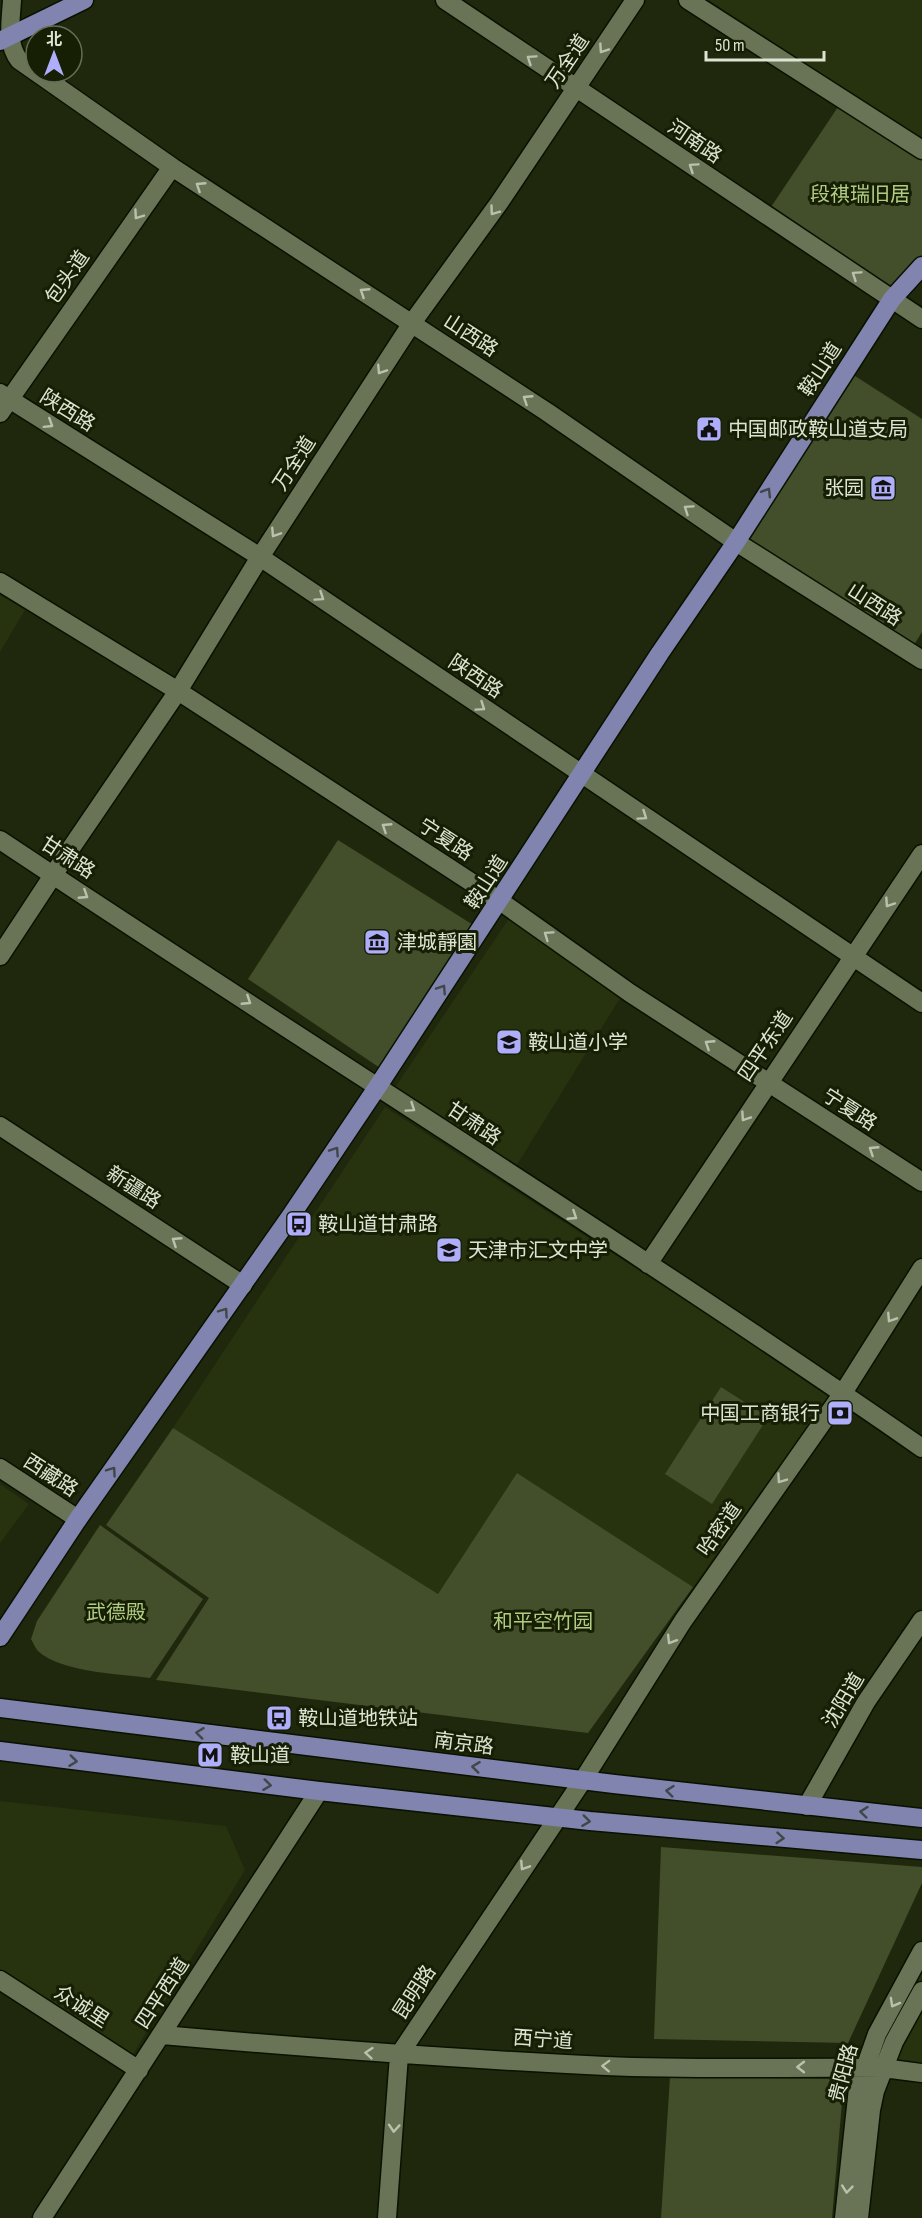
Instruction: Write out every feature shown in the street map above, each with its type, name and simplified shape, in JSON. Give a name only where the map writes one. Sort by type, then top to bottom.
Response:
[{"type":"main road","points":[[5,38],[84,0]]},
{"type":"main road","name":"鞍山道","points":[[0,1636],[78,1519],[243,1285],[378,1086],[660,653],[736,542],[892,299],[922,266]]},
{"type":"main road","name":"南京路","points":[[4,1710],[582,1780],[922,1818]]},
{"type":"main road","points":[[5,1753],[556,1817],[922,1850]]},
{"type":"street","points":[[5,38],[12,0]]},
{"type":"street","name":"河南路","points":[[445,0],[922,319]]},
{"type":"street","name":"万全道","points":[[0,956],[178,691],[260,557],[412,323],[499,204],[635,0]]},
{"type":"street","points":[[688,0],[922,150]]},
{"type":"street","name":"山西路","points":[[5,38],[18,60],[172,167],[547,412],[736,542],[922,660]]},
{"type":"street","name":"包头道","points":[[3,402],[172,167]]},
{"type":"street","name":"陕西路","points":[[3,402],[260,557],[922,1003]]},
{"type":"street","name":"宁夏路","points":[[0,582],[178,691],[500,901],[630,993],[922,1182]]},
{"type":"street","name":"甘肃路","points":[[0,840],[648,1264],[922,1448]]},
{"type":"street","name":"四平东道","points":[[648,1264],[922,854]]},
{"type":"street","name":"新疆路","points":[[0,1126],[243,1285]]},
{"type":"street","name":"哈密道","points":[[556,1817],[582,1780],[682,1621],[843,1393],[922,1268]]},
{"type":"street","name":"西藏路","points":[[0,1468],[78,1519]]},
{"type":"street","name":"沈阳道","points":[[807,1806],[866,1702],[922,1620]]},
{"type":"street","name":"四平西道","points":[[42,2218],[319,1791]]},
{"type":"street","name":"昆明路","points":[[387,2218],[399,2055],[556,1817]]},
{"type":"street","name":"贵阳路","points":[[844,2218],[858,2088],[877,2034],[922,1951]]},
{"type":"street","name":"众诚里","points":[[0,1980],[139,2070]]},
{"type":"street","name":"贵阳路","points":[[859,2218],[871,2110],[883,2068],[894,2042],[922,1991]]},
{"type":"street","name":"西宁道","points":[[162,2035],[399,2055],[458,2056],[608,2066],[883,2068],[922,2073]]},
{"type":"shaded area","points":[[709,0],[922,0],[922,140]]},
{"type":"shaded area","points":[[0,595],[25,610],[0,652]]},
{"type":"shaded area","name":"鞍山道小学","points":[[510,917],[622,995],[515,1168],[394,1089]]},
{"type":"shaded area","name":"天津市汇文中学","points":[[385,1107],[831,1394],[693,1587],[517,1473],[438,1594],[173,1428]]},
{"type":"shaded area","points":[[0,1484],[29,1504],[0,1543]]},
{"type":"shaded area","points":[[0,1801],[226,1826],[245,1870],[130,2059],[0,1973]]},
{"type":"shaded area","points":[[922,1966],[922,2066],[893,2063],[894,2017]]},
{"type":"green space","name":"段祺瑞旧居","points":[[838,107],[922,160],[922,266],[898,295],[771,207]]},
{"type":"green space","name":"张园","points":[[852,374],[922,419],[922,632],[912,648],[744,540]]},
{"type":"green space","points":[[338,840],[478,928],[383,1070],[248,979]]},
{"type":"green space","points":[[721,1387],[768,1417],[712,1504],[665,1474]]},
{"type":"green space","name":"和平空竹园","points":[[173,1428],[438,1594],[517,1473],[693,1587],[588,1733],[156,1680],[209,1598],[106,1525]]},
{"type":"green space","name":"武德殿","points":[[100,1525],[203,1599],[150,1678],[91,1671],[61,1664],[38,1651],[31,1639],[37,1621]]},
{"type":"green space","points":[[661,1847],[922,1867],[922,1883],[848,2043],[654,2039]]},
{"type":"green space","points":[[670,2077],[844,2079],[832,2218],[661,2218]]},
{"type":"place","name":"中国邮政鞍山道支局","points":[[709,429]]},
{"type":"place","name":"张园","points":[[883,488]]},
{"type":"place","name":"津城靜園","points":[[377,942]]},
{"type":"place","name":"鞍山道小学","points":[[509,1042]]},
{"type":"place","name":"鞍山道甘肃路","points":[[299,1224]]},
{"type":"place","name":"天津市汇文中学","points":[[449,1250]]},
{"type":"place","name":"中国工商银行","points":[[840,1413]]},
{"type":"place","name":"鞍山道地铁站","points":[[279,1718]]},
{"type":"place","name":"鞍山道","points":[[210,1755]]}]
